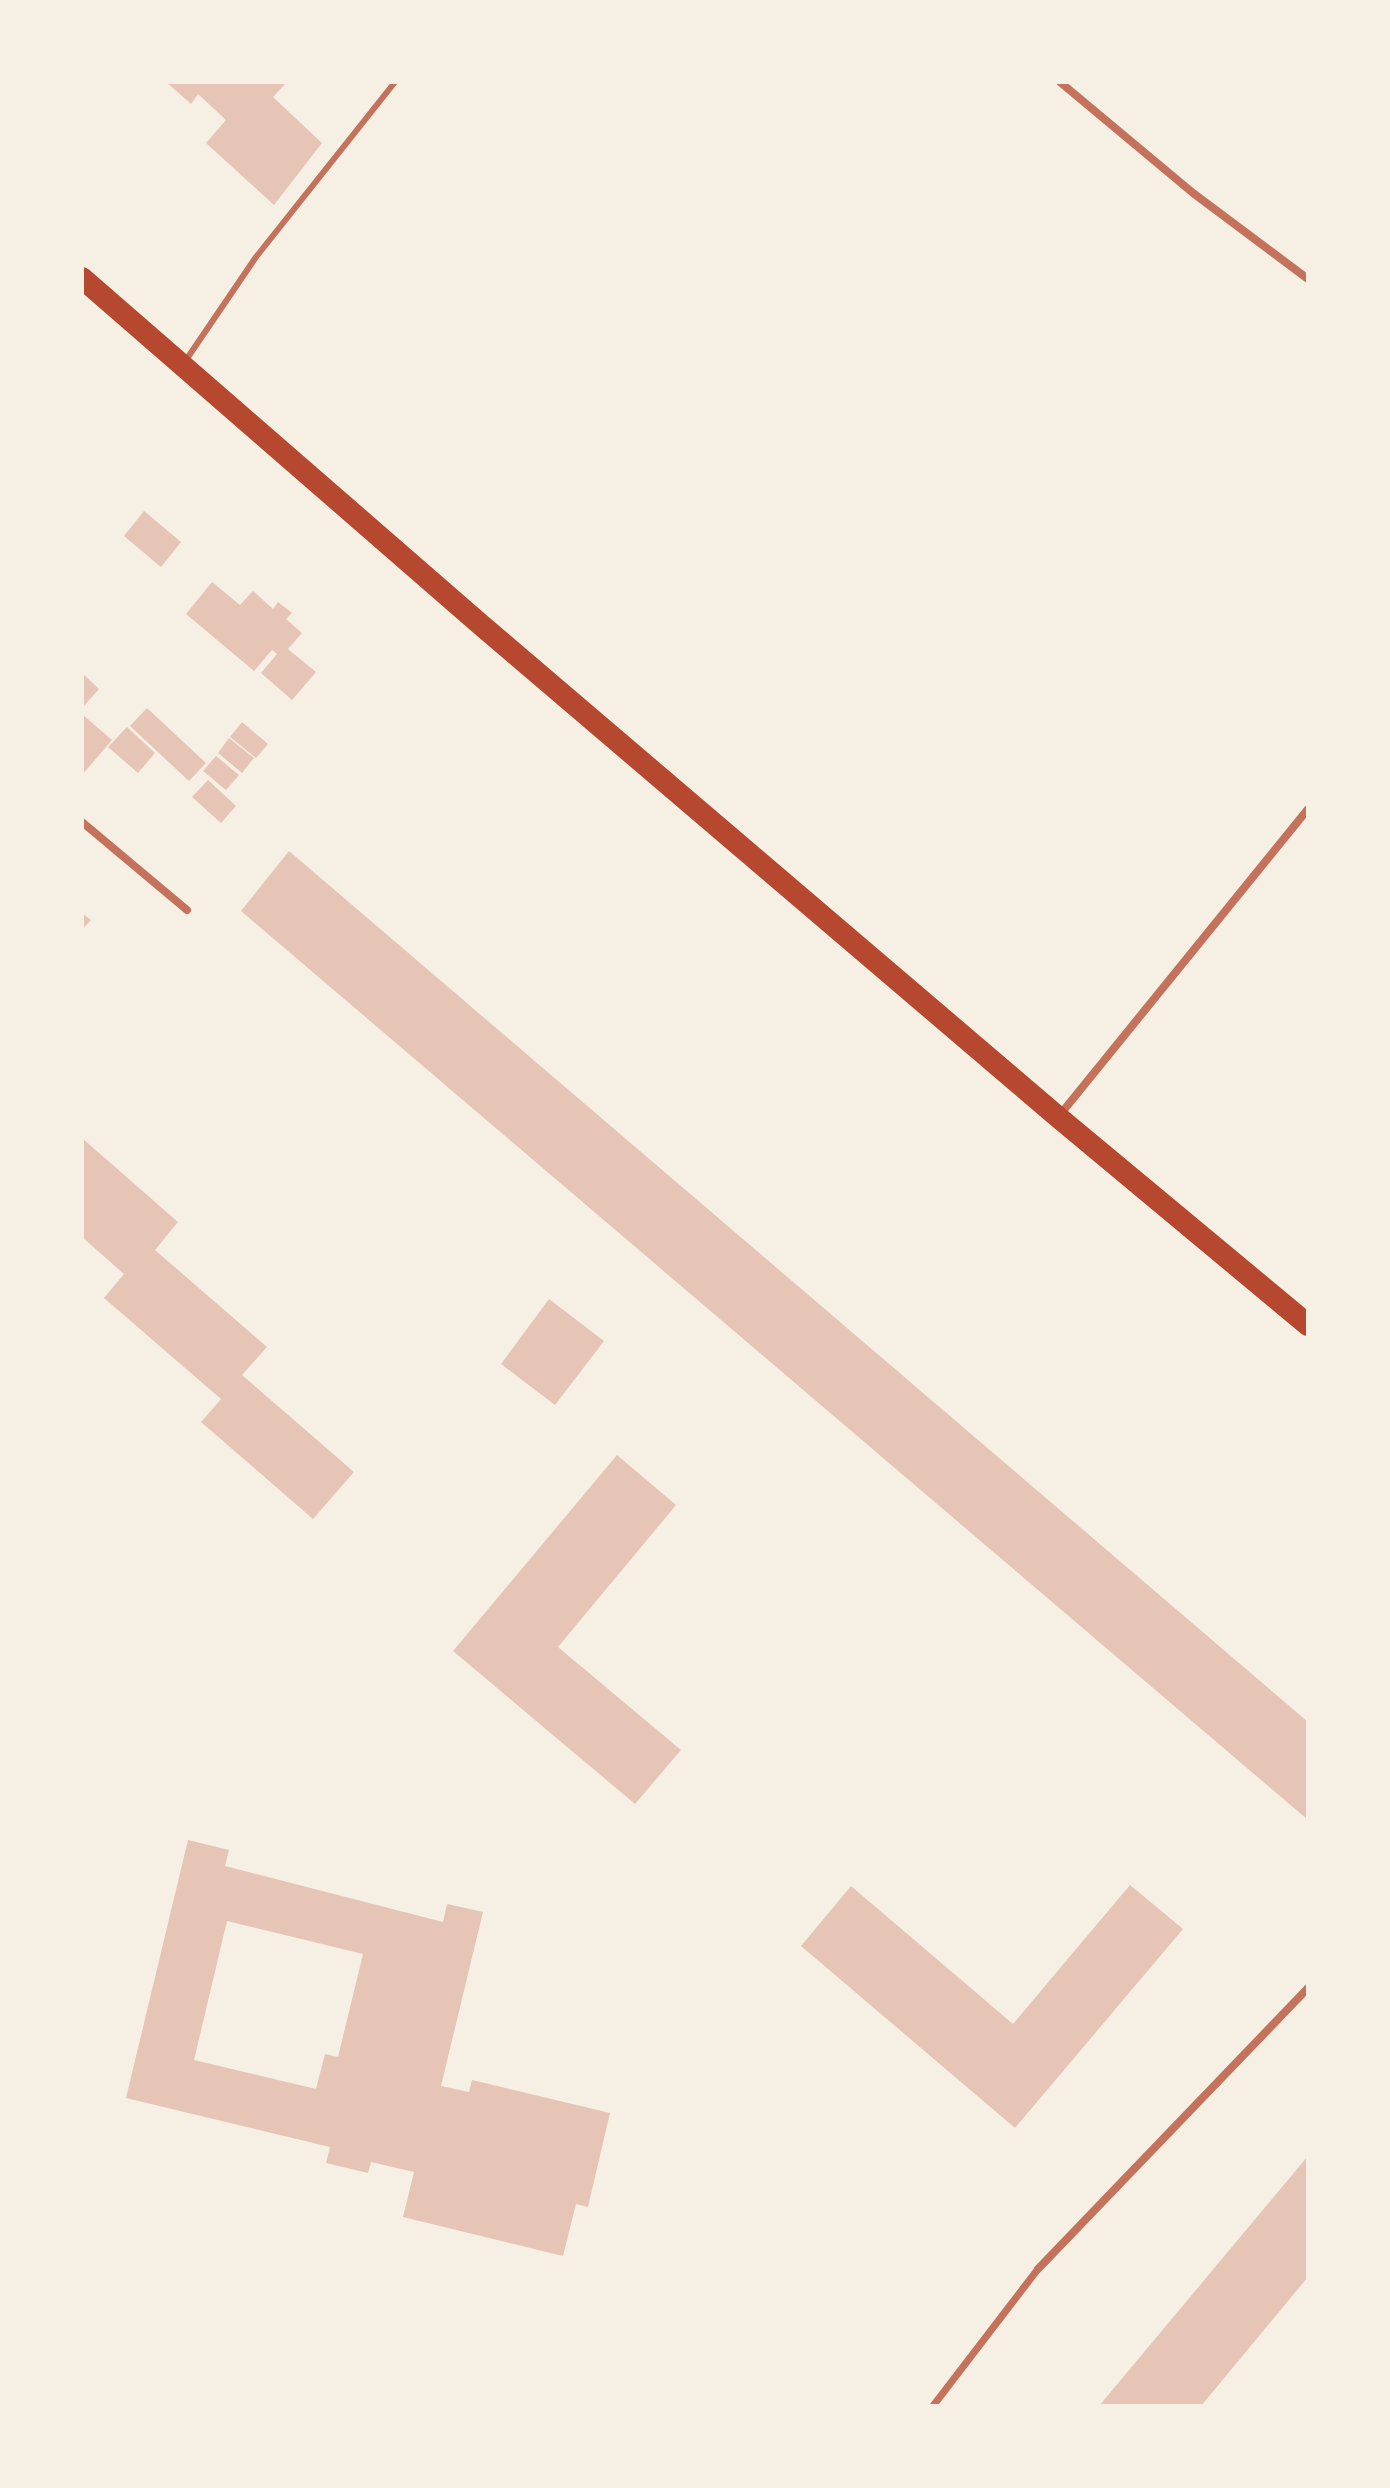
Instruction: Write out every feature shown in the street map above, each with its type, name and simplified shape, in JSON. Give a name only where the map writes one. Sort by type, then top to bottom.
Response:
[{"type":"highway","points":[[82,278],[480,624],[1058,1117],[1308,1325]]},
{"type":"street","points":[[1060,82],[1193,193],[1308,279]]},
{"type":"street","points":[[1058,1117],[1308,809]]},
{"type":"street","points":[[82,822],[187,910]]},
{"type":"street","points":[[933,2406],[1038,2269],[1308,1988]]},
{"type":"lane","points":[[183,365],[256,257],[395,82]]},
{"type":"building","points":[[166,82],[287,82],[273,97],[322,143],[274,205],[206,143],[226,120],[198,94],[191,104]]},
{"type":"building","points":[[144,511],[181,542],[161,567],[124,536]]},
{"type":"building","points":[[212,582],[240,605],[253,591],[273,609],[278,602],[292,613],[286,619],[302,633],[288,649],[316,672],[292,700],[261,673],[277,654],[272,650],[254,671],[186,614]]},
{"type":"building","points":[[82,673],[99,689],[82,708]]},
{"type":"building","points":[[147,708],[206,763],[189,781],[130,726]]},
{"type":"building","points":[[82,714],[112,740],[82,775]]},
{"type":"building","points":[[242,722],[268,744],[256,758],[230,737]]},
{"type":"building","points":[[127,727],[155,753],[138,773],[108,747]]},
{"type":"building","points":[[229,738],[254,758],[242,773],[218,753]]},
{"type":"building","points":[[216,756],[239,775],[226,790],[203,771]]},
{"type":"building","points":[[208,780],[236,806],[221,823],[192,797]]},
{"type":"building","points":[[289,851],[1308,1722],[1308,1820],[241,911]]},
{"type":"building","points":[[82,913],[91,920],[82,930]]},
{"type":"building","points":[[82,1138],[178,1222],[155,1250],[267,1347],[242,1375],[354,1472],[313,1519],[201,1422],[221,1399],[104,1298],[124,1274],[82,1237]]},
{"type":"building","points":[[549,1299],[604,1341],[555,1405],[501,1364]]},
{"type":"building","points":[[617,1455],[676,1505],[558,1647],[681,1750],[635,1804],[453,1651]]},
{"type":"building","points":[[188,1840],[229,1850],[225,1866],[443,1922],[447,1904],[483,1912],[441,2086],[469,2092],[472,2080],[610,2113],[588,2207],[576,2204],[563,2256],[403,2217],[414,2172],[371,2162],[368,2173],[326,2163],[330,2147],[126,2098]],"holes":[[[227,1921],[363,1954],[338,2057],[325,2054],[316,2089],[194,2060]]]},
{"type":"building","points":[[1130,1885],[1183,1929],[1015,2128],[801,1946],[851,1886],[1013,2024]]},
{"type":"building","points":[[1308,2156],[1308,2277],[1201,2406],[1099,2406]]}]
